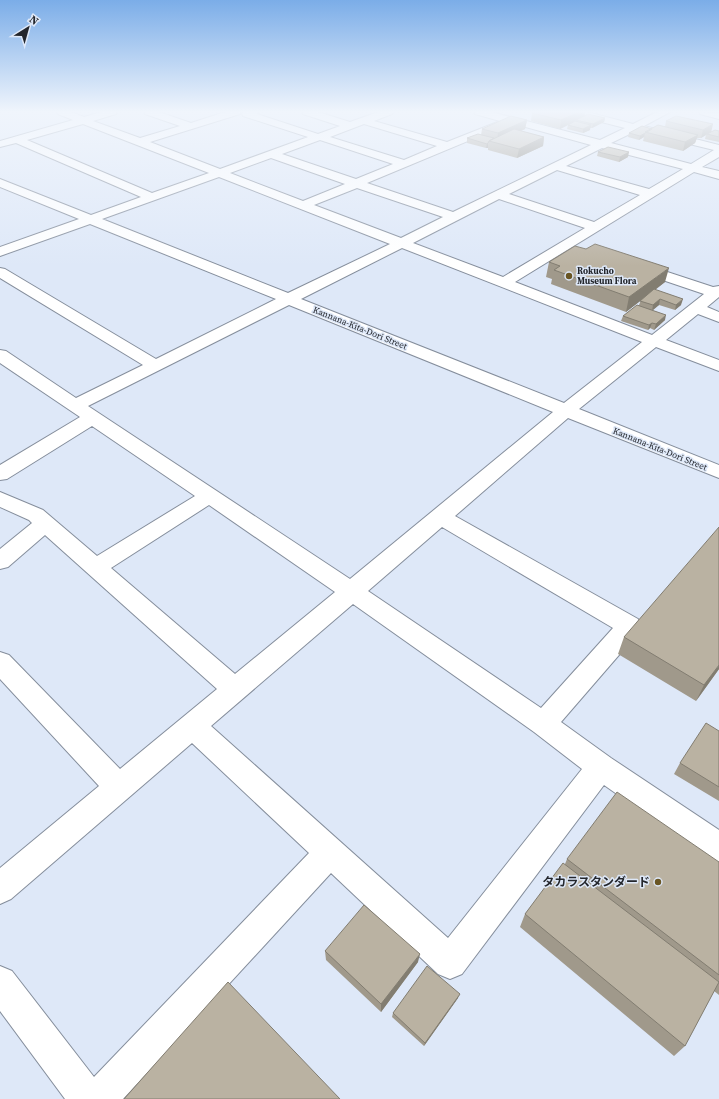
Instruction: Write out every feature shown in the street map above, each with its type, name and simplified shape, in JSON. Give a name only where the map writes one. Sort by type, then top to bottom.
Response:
[{"type":"street","points":[[73,163],[152,197]]},
{"type":"street","points":[[194,163],[507,281],[719,366]]},
{"type":"street","points":[[0,252],[245,163]]},
{"type":"street","points":[[297,163],[454,217]]},
{"type":"street","points":[[0,474],[84,411],[156,366],[561,163]]},
{"type":"street","points":[[676,163],[719,175]]},
{"type":"street","points":[[507,281],[701,163]]},
{"type":"street","points":[[304,205],[405,164]]},
{"type":"street","points":[[555,166],[651,194]]},
{"type":"street","name":"Kannana-Kita-Dori Street","points":[[0,183],[719,472]]},
{"type":"street","points":[[498,195],[596,227]]},
{"type":"street","points":[[568,244],[583,249]]},
{"type":"street","points":[[627,264],[717,291]]},
{"type":"street","points":[[0,272],[156,366]]},
{"type":"street","points":[[0,888],[565,411],[717,291]]},
{"type":"street","points":[[695,308],[719,317]]},
{"type":"street","points":[[0,355],[351,591],[719,848]]},
{"type":"street","points":[[96,567],[209,496]]},
{"type":"street","points":[[0,498],[36,515],[46,523],[236,690]]},
{"type":"street","points":[[439,516],[629,626],[543,724]]},
{"type":"street","points":[[0,561],[46,523]]},
{"type":"street","points":[[0,662],[119,786]]},
{"type":"street","points":[[192,726],[450,962],[601,767]]},
{"type":"street","points":[[98,1099],[330,852]]},
{"type":"street","points":[[0,983],[88,1099]]},
{"type":"building","points":[[595,244],[669,268],[629,297],[554,270],[560,266],[549,262],[575,246],[586,249]]},
{"type":"building","points":[[654,289],[683,299],[676,305],[660,299],[653,305],[640,301]]},
{"type":"building","points":[[637,305],[666,315],[656,324],[652,323],[649,325],[623,316]]},
{"type":"building","points":[[719,527],[719,665],[704,685],[624,637]]},
{"type":"building","points":[[706,723],[719,731],[719,787],[680,763]]},
{"type":"building","points":[[617,792],[719,862],[719,975],[567,859]]},
{"type":"building","points":[[563,863],[719,982],[685,1046],[525,914]]},
{"type":"building","points":[[364,905],[420,954],[381,1004],[325,951]]},
{"type":"building","points":[[427,966],[460,994],[425,1043],[393,1013]]},
{"type":"building","points":[[228,982],[340,1099],[124,1099]]},
{"type":"place","name":"Rokucho Museum Flora","points":[[569,276]]},
{"type":"place","name":"タカラスタンダード","points":[[658,882]]}]
